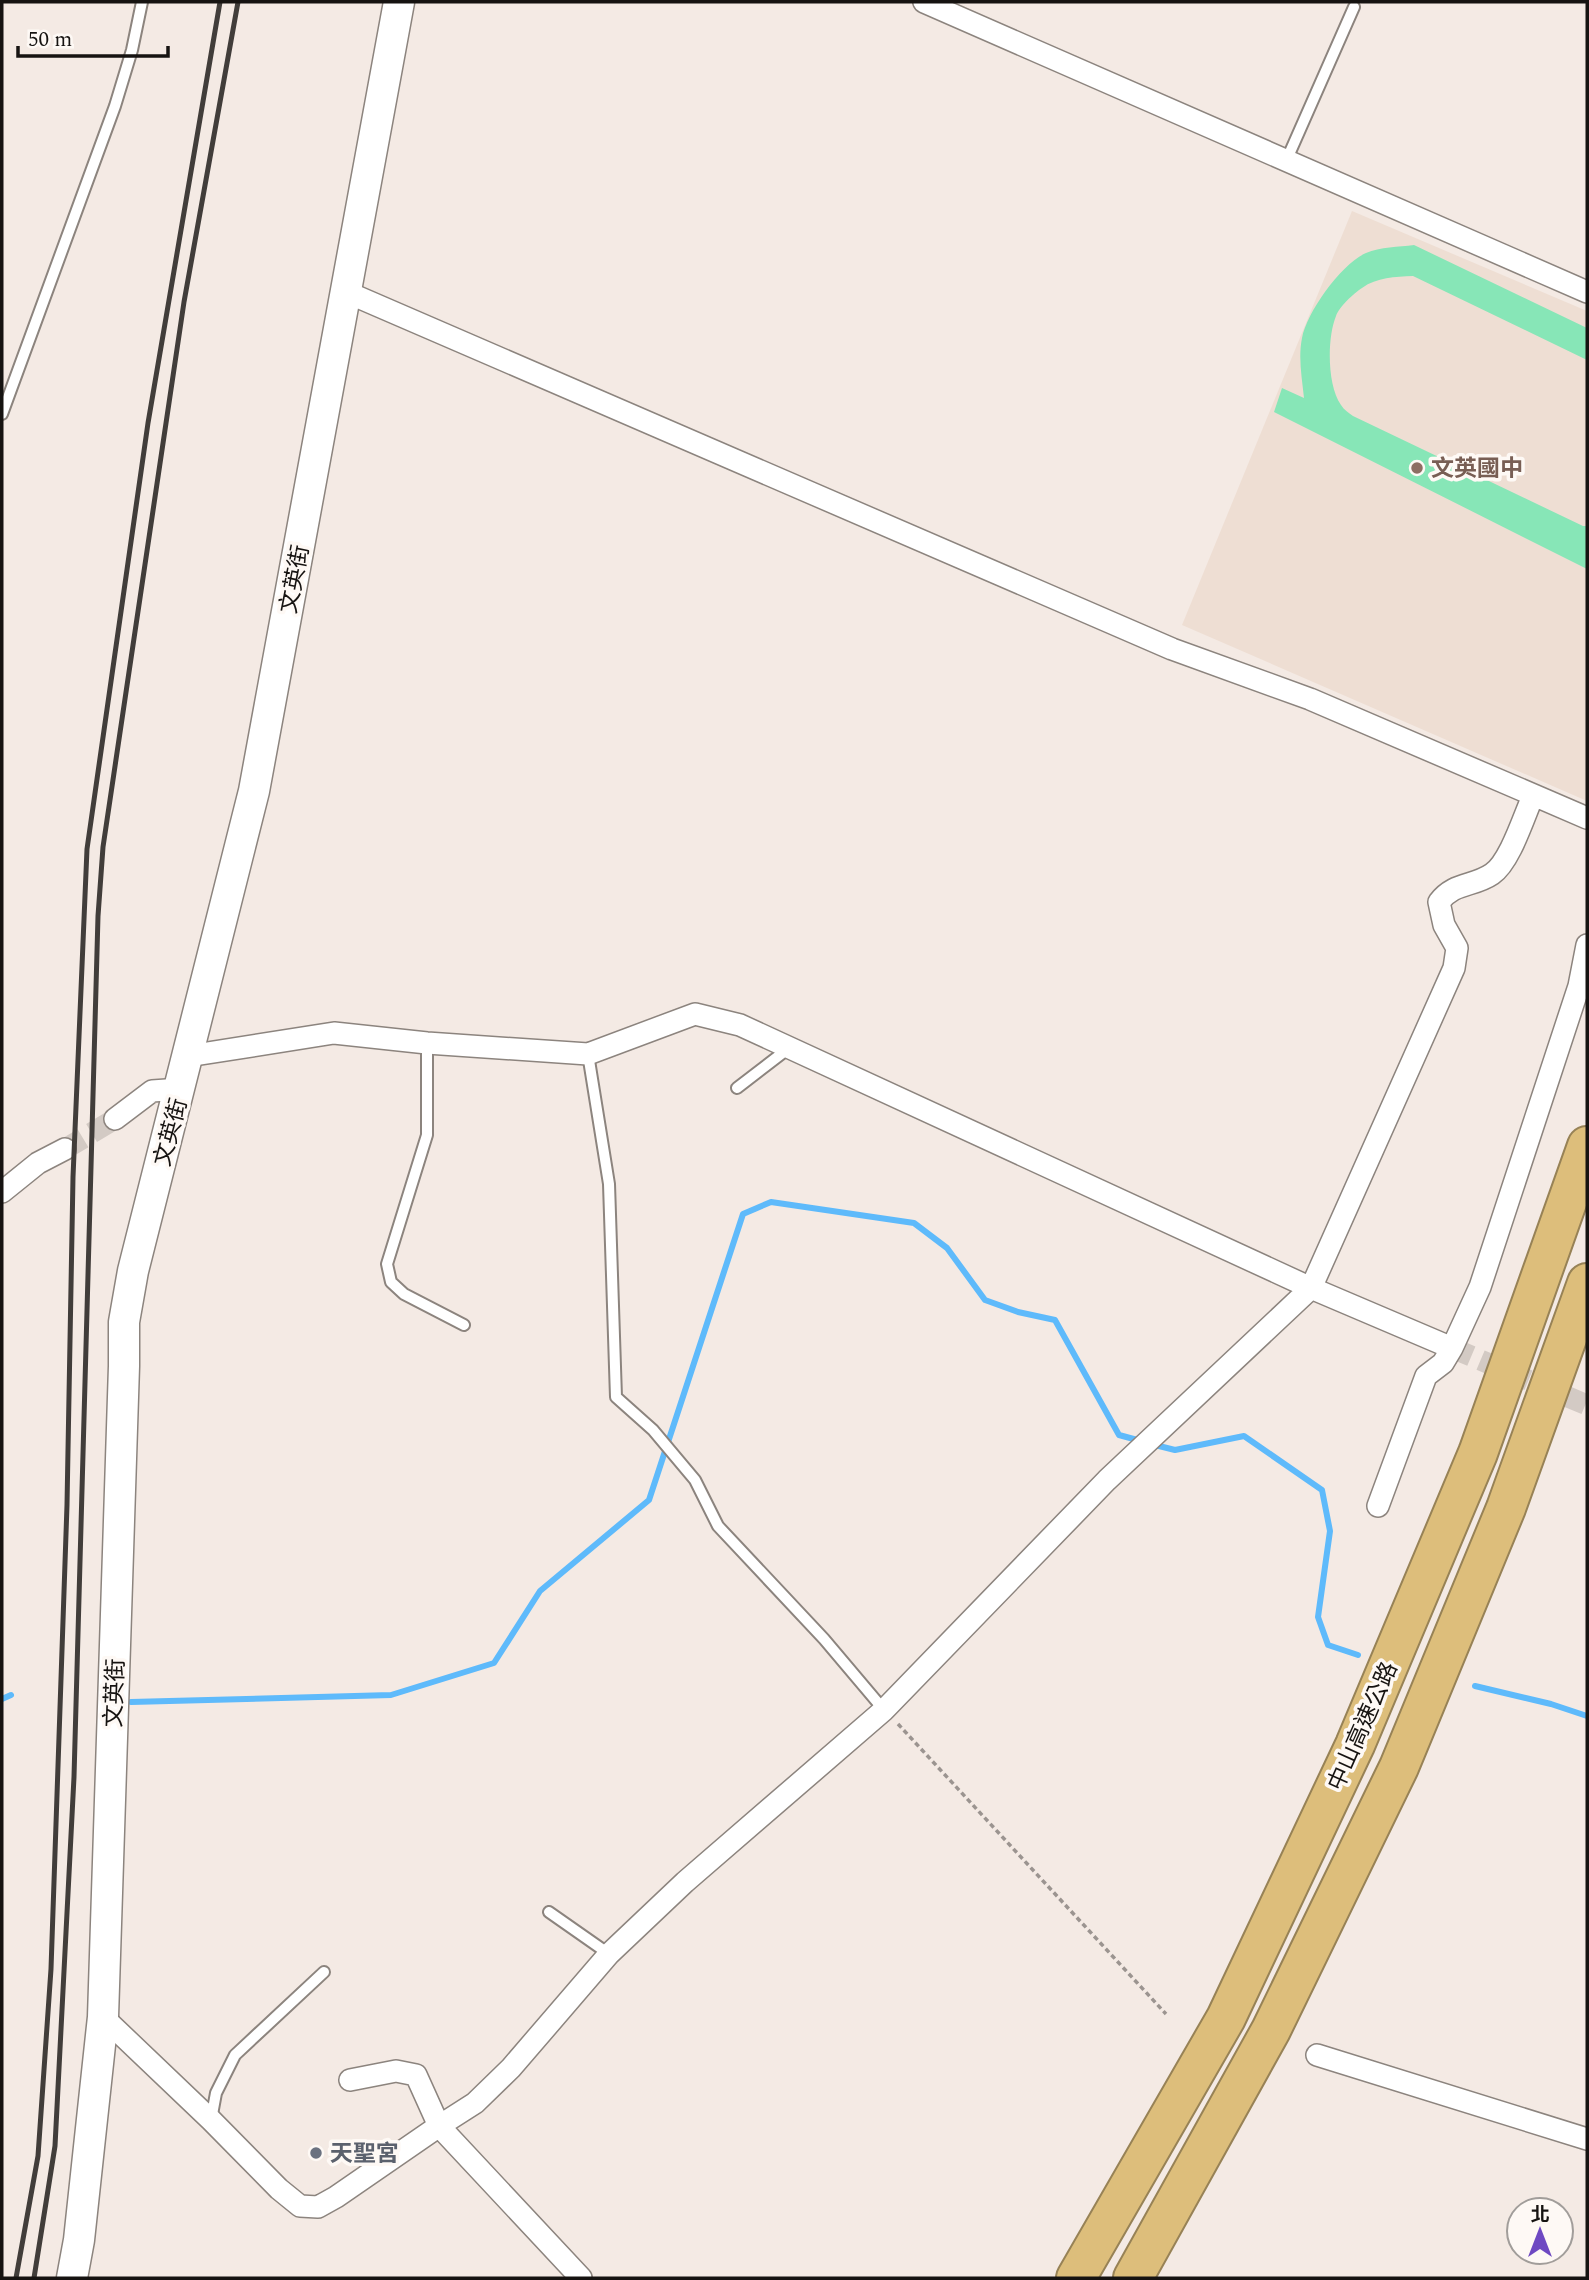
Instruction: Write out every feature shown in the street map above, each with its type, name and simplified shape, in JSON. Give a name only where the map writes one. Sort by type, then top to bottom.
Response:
[{"type":"highway","name":"中山高速公路","points":[[1076,2278],[1226,2018],[1355,1745],[1478,1453],[1587,1146]]},
{"type":"highway","points":[[1133,2278],[1271,2030],[1399,1767],[1506,1508],[1587,1283]]},
{"type":"street","name":"文英街","points":[[72,2278],[79,2241],[103,2017],[124,1322],[134,1271],[254,791],[399,2]]},
{"type":"street","points":[[924,2],[1587,292]]},
{"type":"street","points":[[344,291],[1172,649],[1310,699],[1587,818]]},
{"type":"street","points":[[103,2017],[211,2119],[279,2189],[300,2206],[318,2207],[336,2197],[475,2103],[511,2068],[608,1954],[685,1882],[884,1710],[1147,1443],[1311,1288],[1454,968],[1457,948],[1444,925],[1439,902],[1448,891],[1492,874],[1504,860],[1533,796]]},
{"type":"street","points":[[1378,1507],[1426,1376],[1443,1363],[1452,1349],[1480,1287],[1579,986],[1587,945]]},
{"type":"street","points":[[188,1056],[334,1033],[427,1043],[588,1054],[695,1014],[740,1026],[1311,1288],[1452,1349]]},
{"type":"street","points":[[115,1119],[152,1091],[181,1089]]},
{"type":"street","points":[[2,1192],[38,1163],[65,1149]]},
{"type":"street","points":[[1317,2055],[1587,2139]]},
{"type":"street","points":[[350,2080],[396,2071],[416,2075],[439,2126],[581,2278]]},
{"type":"lane","points":[[2,414],[115,106],[132,50],[142,2]]},
{"type":"lane","points":[[1287,159],[1354,6]]},
{"type":"lane","points":[[427,1043],[428,1135],[387,1264],[391,1282],[404,1294],[464,1325]]},
{"type":"lane","points":[[737,1088],[789,1048]]},
{"type":"lane","points":[[588,1054],[610,1184],[616,1397],[660,1439],[695,1480],[718,1526],[824,1639],[884,1710]]},
{"type":"lane","points":[[549,1912],[608,1954]]},
{"type":"lane","points":[[211,2119],[216,2093],[234,2055],[324,1972]]},
{"type":"path","points":[[884,1710],[1166,2014]]},
{"type":"shaded area","name":"文英國中","points":[[1352,211],[1587,311],[1587,801],[1182,625]]},
{"type":"green space","points":[[1414,245],[1587,328],[1587,360],[1413,276],[1386,278],[1359,290],[1336,316],[1331,336],[1330,361],[1336,396],[1345,410],[1353,416],[1587,526],[1587,569],[1274,412],[1282,388],[1304,398],[1300,361],[1302,338],[1311,315],[1336,278],[1366,253],[1383,248]]},
{"type":"waterway","points":[[131,1702],[391,1695],[494,1663],[540,1591],[649,1500],[743,1214],[771,1202],[914,1223],[947,1248],[985,1300],[1018,1312],[1055,1320],[1119,1435],[1141,1441]]},
{"type":"waterway","points":[[1151,1444],[1175,1450],[1244,1436],[1322,1490],[1330,1531],[1318,1617],[1328,1645],[1358,1655]]},
{"type":"waterway","points":[[1475,1686],[1551,1704],[1587,1716]]},
{"type":"waterway","points":[[2,1699],[11,1695]]},
{"type":"tunnel","points":[[65,1149],[115,1119]]},
{"type":"tunnel","points":[[1452,1348],[1587,1405]]},
{"type":"railway","points":[[16,2278],[38,2156],[51,1969],[67,1505],[73,1177],[87,849],[148,423],[220,2]]},
{"type":"railway","points":[[34,2278],[55,2146],[74,1777],[98,916],[103,847],[184,302],[238,2]]},
{"type":"place","name":"文英國中","points":[[1417,468]]},
{"type":"place","name":"天聖宮","points":[[316,2153]]}]
